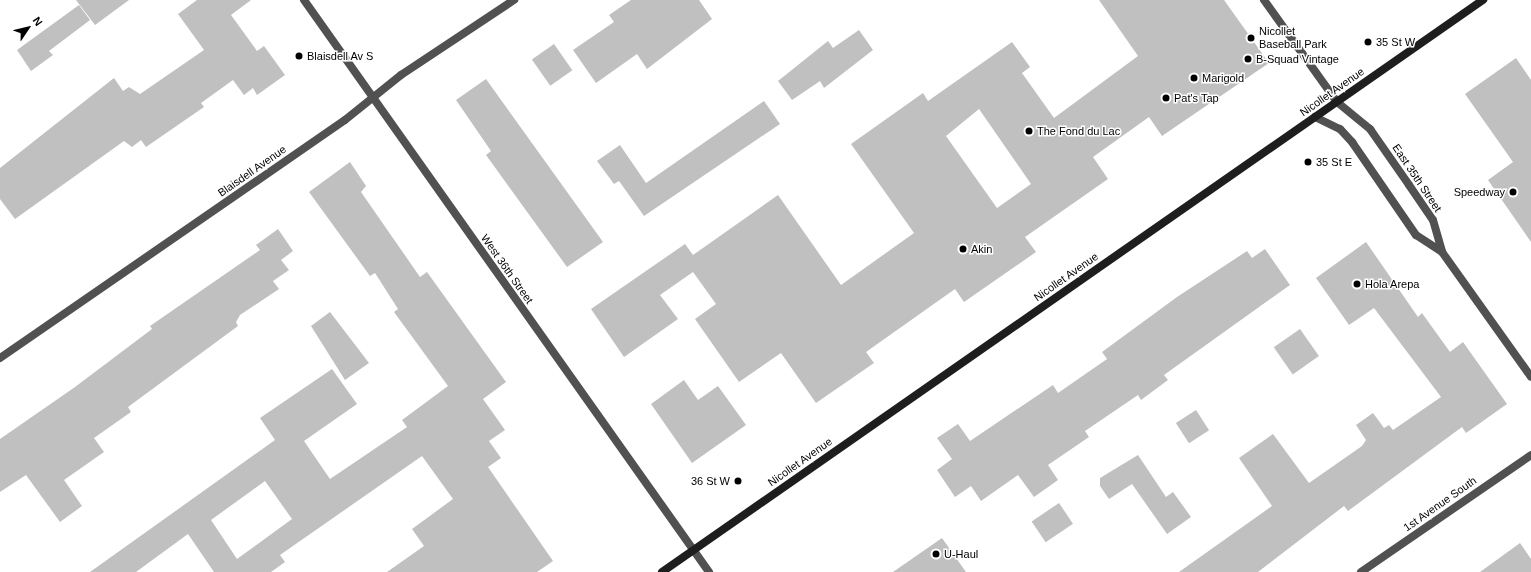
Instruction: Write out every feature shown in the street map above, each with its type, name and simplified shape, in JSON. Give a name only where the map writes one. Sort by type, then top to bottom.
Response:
[{"type":"main road","name":"Nicollet Avenue","points":[[662,572],[1483,0]]},
{"type":"street","name":"West 36th Street","points":[[304,0],[708,572]]},
{"type":"street","name":"Blaisdell Avenue","points":[[0,358],[514,0]]},
{"type":"street","name":"East 35th Street","points":[[1264,0],[1337,102],[1370,129],[1433,220],[1442,252],[1531,377]]},
{"type":"street","points":[[1315,117],[1340,129],[1352,142],[1416,235],[1442,252]]},
{"type":"street","name":"1st Avenue South","points":[[1361,572],[1531,455]]},
{"type":"building","points":[[76,0],[129,0],[95,25]]},
{"type":"building","points":[[197,0],[251,0],[231,15],[257,51],[264,46],[285,75],[257,95],[253,88],[244,95],[233,80],[201,103],[204,107],[146,147],[141,140],[132,147],[124,141],[15,219],[0,199],[0,168],[114,78],[123,91],[129,87],[140,94],[204,50],[178,14]]},
{"type":"building","points":[[631,0],[699,0],[712,19],[647,69],[637,54],[596,83],[573,50],[614,22],[609,15]]},
{"type":"building","points":[[1099,0],[1224,0],[1269,63],[1162,136],[1149,117],[1093,157],[1108,179],[1025,237],[1036,252],[964,302],[955,289],[866,352],[874,363],[816,403],[781,353],[739,382],[695,319],[716,304],[693,272],[660,295],[678,319],[624,357],[591,309],[685,244],[693,255],[778,195],[841,285],[914,233],[851,144],[923,93],[928,101],[1012,42],[1030,67],[1022,73],[1054,118],[1138,56]],"holes":[[[979,109],[1031,184],[997,208],[946,136]]]},
{"type":"building","points":[[79,5],[90,20],[49,51],[53,55],[31,71],[17,50]]},
{"type":"building","points":[[859,30],[873,50],[824,88],[820,81],[792,100],[778,81],[828,41],[833,48]]},
{"type":"building","points":[[554,44],[572,70],[550,86],[532,59]]},
{"type":"building","points":[[1516,58],[1531,80],[1531,242],[1488,180],[1513,162],[1465,94]]},
{"type":"building","points":[[486,79],[603,242],[567,267],[486,155],[491,151],[456,100]]},
{"type":"building","points":[[764,101],[780,124],[644,216],[619,181],[614,184],[597,161],[620,145],[646,183]]},
{"type":"building","points":[[350,162],[366,186],[361,192],[420,277],[427,272],[506,382],[483,399],[505,430],[489,441],[501,458],[488,467],[553,561],[537,572],[387,572],[424,546],[412,529],[453,499],[422,456],[280,555],[285,562],[271,572],[214,572],[188,534],[136,572],[90,572],[275,440],[260,418],[332,369],[357,404],[304,441],[330,479],[407,427],[402,420],[448,386],[394,312],[398,309],[375,273],[370,276],[309,192]],"holes":[[[265,481],[292,519],[237,559],[211,520]]]},
{"type":"building","points":[[278,229],[293,251],[281,260],[289,270],[273,281],[279,289],[240,315],[236,322],[238,326],[128,407],[131,412],[94,438],[104,452],[64,480],[82,506],[60,522],[26,475],[0,492],[0,439],[75,387],[152,329],[150,326],[260,250],[256,245]]},
{"type":"building","points":[[1366,242],[1418,317],[1422,313],[1450,352],[1463,342],[1507,404],[1466,433],[1462,427],[1348,511],[1344,506],[1258,572],[1179,572],[1272,506],[1239,458],[1273,434],[1309,483],[1362,446],[1366,440],[1356,425],[1373,413],[1384,428],[1389,425],[1393,430],[1441,397],[1374,308],[1349,325],[1316,278]]},
{"type":"building","points":[[1265,249],[1290,285],[1164,375],[1168,380],[1141,400],[1138,395],[1085,431],[1089,437],[1048,465],[1058,480],[1034,497],[1018,475],[981,501],[971,486],[955,497],[937,470],[952,459],[937,438],[958,424],[970,441],[1053,385],[1058,393],[1107,359],[1102,352],[1177,297],[1247,251],[1252,258]]},
{"type":"building","points":[[330,312],[369,363],[345,380],[311,326]]},
{"type":"building","points":[[1300,329],[1319,356],[1293,374],[1274,347]]},
{"type":"building","points":[[684,380],[698,400],[718,386],[746,425],[692,463],[651,404]]},
{"type":"building","points":[[1196,410],[1209,430],[1189,443],[1176,423]]},
{"type":"building","points":[[1138,455],[1166,497],[1173,492],[1191,517],[1167,534],[1132,484],[1109,499],[1100,486],[1100,478]]},
{"type":"building","points":[[1059,503],[1073,524],[1046,542],[1032,521]]},
{"type":"building","name":"U-Haul","points":[[942,538],[966,572],[893,572]]},
{"type":"building","points":[[1520,543],[1531,559],[1531,572],[1480,572]]},
{"type":"place","name":"Nicollet Baseball Park","points":[[1251,38]]},
{"type":"place","name":"35 St W","points":[[1368,42]]},
{"type":"place","name":"Blaisdell Av S","points":[[299,56]]},
{"type":"place","name":"B-Squad Vintage","points":[[1248,59]]},
{"type":"place","name":"Marigold","points":[[1194,78]]},
{"type":"place","name":"Pat's Tap","points":[[1166,98]]},
{"type":"place","name":"The Fond du Lac","points":[[1029,131]]},
{"type":"place","name":"35 St E","points":[[1308,162]]},
{"type":"place","name":"Speedway","points":[[1513,192]]},
{"type":"place","name":"Akin","points":[[963,249]]},
{"type":"place","name":"Hola Arepa","points":[[1357,284]]},
{"type":"place","name":"36 St W","points":[[738,481]]},
{"type":"place","name":"U-Haul","points":[[936,554]]}]
